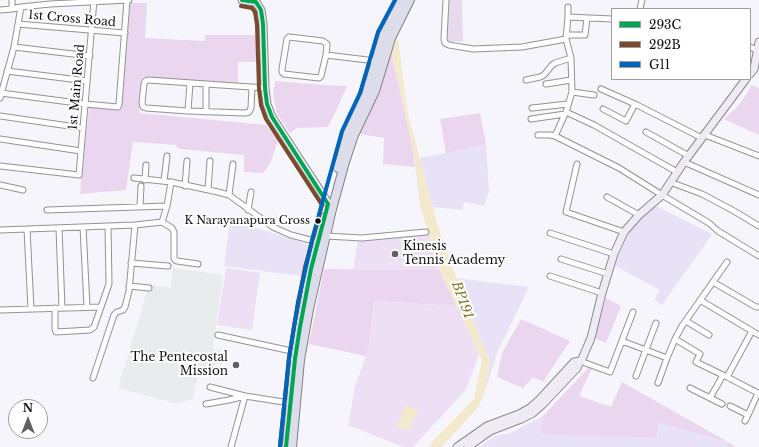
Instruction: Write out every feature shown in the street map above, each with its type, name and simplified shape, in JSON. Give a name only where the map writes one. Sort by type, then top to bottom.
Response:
[{"type":"main road","points":[[242,0],[256,2],[261,10],[263,24],[265,88],[267,104],[272,117],[330,207]]},
{"type":"main road","points":[[286,447],[296,352],[318,242],[354,135],[375,91],[393,24],[402,0]]},
{"type":"main road","points":[[292,447],[300,360],[309,309],[326,236],[330,207],[343,150],[348,133],[366,95],[381,43],[410,0]]},
{"type":"main road","points":[[757,67],[754,49],[759,42]]},
{"type":"main road","points":[[468,447],[490,431],[533,413],[577,368],[591,338],[602,293],[614,254],[624,232],[639,215],[662,196],[686,159],[745,80]]},
{"type":"main road","points":[[457,447],[490,424],[519,414],[530,408],[574,362],[580,361]]},
{"type":"street","points":[[12,0],[12,9]]},
{"type":"street","points":[[0,10],[21,7],[50,4],[128,0],[124,33],[120,104],[118,107],[1,95],[14,47],[21,7]]},
{"type":"street","points":[[446,0],[444,39],[445,43],[449,45],[473,48],[522,47],[566,37],[586,35],[587,18]]},
{"type":"street","name":"1st Main Road","points":[[0,166],[79,175],[94,1]]},
{"type":"street","points":[[555,136],[566,113],[572,92],[571,58],[566,37],[568,7]]},
{"type":"street","points":[[568,17],[611,19]]},
{"type":"street","name":"1st Cross Road","points":[[18,24],[124,33]]},
{"type":"street","points":[[289,37],[325,42],[327,44],[326,55],[321,76],[319,78],[284,74],[282,72],[287,38],[289,37]]},
{"type":"street","points":[[14,47],[90,56]]},
{"type":"street","points":[[326,55],[376,60]]},
{"type":"street","points":[[526,80],[540,77],[544,75],[555,63],[571,58]]},
{"type":"street","points":[[7,71],[87,81]]},
{"type":"street","points":[[252,87],[251,108],[249,112],[245,113],[146,108],[143,107],[142,103],[144,84],[146,80],[150,80],[190,83],[252,87],[265,88]]},
{"type":"street","points":[[546,84],[571,80]]},
{"type":"street","points":[[188,111],[190,83]]},
{"type":"street","points":[[206,84],[206,112]]},
{"type":"street","points":[[601,89],[704,136],[759,156]]},
{"type":"street","points":[[572,92],[594,95]]},
{"type":"street","points":[[532,108],[568,104]]},
{"type":"street","points":[[604,108],[626,121],[635,104]]},
{"type":"street","points":[[531,119],[566,113],[594,125],[677,172]]},
{"type":"street","points":[[0,116],[83,128]]},
{"type":"street","points":[[646,132],[686,159],[759,195]]},
{"type":"street","points":[[538,135],[555,136],[619,168],[662,196],[709,223],[736,243],[759,256]]},
{"type":"street","points":[[0,139],[81,151]]},
{"type":"street","points":[[164,181],[167,156]]},
{"type":"street","points":[[185,186],[188,161]]},
{"type":"street","points":[[208,190],[210,161]]},
{"type":"street","points":[[229,195],[233,164]]},
{"type":"street","points":[[577,164],[566,212],[624,232]]},
{"type":"street","points":[[145,180],[146,165]]},
{"type":"street","points":[[134,178],[170,182],[229,195],[273,227],[291,235],[318,242]]},
{"type":"street","points":[[162,222],[167,206],[170,182]]},
{"type":"street","points":[[670,182],[702,194],[759,226]]},
{"type":"street","points":[[0,185],[23,190]]},
{"type":"street","points":[[140,206],[141,186]]},
{"type":"street","points":[[248,210],[251,192]]},
{"type":"street","points":[[607,197],[639,215]]},
{"type":"street","points":[[47,210],[167,206]]},
{"type":"street","points":[[0,230],[134,225],[162,222],[172,228],[174,232],[175,260],[198,264]]},
{"type":"street","points":[[93,378],[110,322],[117,312],[123,310],[125,307],[129,291],[134,225]]},
{"type":"street","points":[[55,308],[56,332],[90,330],[94,327],[109,284],[108,226]]},
{"type":"street","points":[[83,227],[87,307]]},
{"type":"street","points":[[59,228],[62,308]]},
{"type":"street","points":[[27,229],[31,309]]},
{"type":"street","points":[[326,236],[362,238],[426,232]]},
{"type":"street","points":[[550,233],[614,254]]},
{"type":"street","points":[[561,259],[608,274]]},
{"type":"street","points":[[658,383],[675,339],[686,320],[727,262]]},
{"type":"street","points":[[131,263],[168,266]]},
{"type":"street","points":[[550,276],[602,293]]},
{"type":"street","points":[[713,282],[756,307],[759,307]]},
{"type":"street","points":[[129,286],[149,288]]},
{"type":"street","points":[[700,300],[759,335]]},
{"type":"street","points":[[0,310],[101,307]]},
{"type":"street","points":[[580,361],[610,372],[633,312]]},
{"type":"street","points":[[686,320],[709,335]]},
{"type":"street","points":[[636,376],[656,323]]},
{"type":"street","points":[[710,398],[752,331]]},
{"type":"street","points":[[218,335],[296,352]]},
{"type":"street","points":[[675,339],[700,354],[696,362],[759,393],[745,421]]},
{"type":"street","points":[[622,341],[667,358]]},
{"type":"street","points":[[210,387],[245,396],[290,403]]},
{"type":"street","points":[[690,388],[722,404]]},
{"type":"street","points":[[206,404],[245,396]]},
{"type":"street","points":[[231,447],[245,396]]},
{"type":"street","points":[[730,406],[748,415]]},
{"type":"shaded area","points":[[449,0],[462,0],[463,42],[447,40]]},
{"type":"shaded area","points":[[130,3],[147,3],[145,38],[205,41],[205,35],[258,35],[258,62],[238,62],[238,83],[141,77],[139,113],[266,125],[278,140],[270,164],[263,173],[244,172],[244,155],[180,149],[175,145],[133,142],[126,190],[80,194],[89,106],[121,109]]},
{"type":"shaded area","points":[[391,51],[413,150],[415,167],[383,164],[384,138],[360,134],[380,92]]},
{"type":"shaded area","points":[[275,81],[347,86],[328,127],[297,128],[290,133],[277,114],[273,94]]},
{"type":"shaded area","points":[[751,85],[759,88],[759,135],[724,119],[737,107],[747,94]]},
{"type":"shaded area","points":[[480,113],[486,144],[446,153],[440,119]]},
{"type":"shaded area","points":[[486,144],[489,192],[484,206],[464,202],[462,210],[433,207],[420,158]]},
{"type":"shaded area","points":[[656,206],[712,234],[662,305],[654,299],[660,290],[615,266],[629,232],[641,217]]},
{"type":"shaded area","points":[[230,220],[308,244],[301,276],[224,266]]},
{"type":"shaded area","name":"Kinesis Tennis Academy","points":[[429,234],[440,270],[353,270],[358,239]]},
{"type":"shaded area","points":[[173,268],[223,275],[213,349],[220,350],[214,369],[200,366],[193,399],[177,404],[118,388],[149,285],[171,287]]},
{"type":"shaded area","points":[[226,268],[260,273],[252,330],[217,325]]},
{"type":"shaded area","points":[[324,269],[440,270],[457,306],[374,301],[369,344],[366,356],[309,344]]},
{"type":"shaded area","points":[[456,278],[529,287],[497,353],[485,391],[490,362]]},
{"type":"shaded area","points":[[606,298],[621,306],[606,343],[594,338]]},
{"type":"shaded area","points":[[374,301],[457,306],[479,354],[466,390],[413,447],[403,447],[348,425],[355,386],[369,344]]},
{"type":"shaded area","points":[[521,319],[570,341],[543,382],[533,377],[523,388],[497,377],[502,353]]},
{"type":"shaded area","points":[[589,367],[592,368],[579,396],[611,407],[622,382],[728,442],[659,423],[657,438],[540,434],[543,416]]},
{"type":"shaded area","points":[[543,416],[540,433],[657,438],[659,423],[728,442],[727,447],[480,447],[495,436],[510,433]]},
{"type":"shaded area","points":[[728,442],[735,447],[727,447]]},
{"type":"water","name":"BP191","points":[[398,38],[407,110],[437,223],[456,278],[490,362],[485,391],[479,406],[442,447],[429,447],[474,399],[482,360],[442,276],[420,205],[413,150],[391,51]]},
{"type":"water","points":[[406,405],[418,410],[409,431],[397,426]]},
{"type":"transit line","name":"293C","points":[[242,0],[256,2],[261,10],[263,24],[265,88],[267,104],[272,117],[328,204],[311,269],[300,327],[295,359],[286,447]]},
{"type":"transit line","name":"G11","points":[[280,446],[289,358],[298,302],[312,240],[342,131],[360,93],[378,32],[395,0]]},
{"type":"transit line","name":"292B","points":[[241,6],[252,8],[255,12],[257,25],[259,89],[261,105],[266,119],[322,205],[305,267],[294,326],[289,358],[280,446]]},
{"type":"place","name":"K Narayanapura Cross","points":[[318,221]]},
{"type":"place","name":"Kinesis Tennis Academy","points":[[395,254]]},
{"type":"place","name":"The Pentecostal Mission","points":[[236,365]]}]
